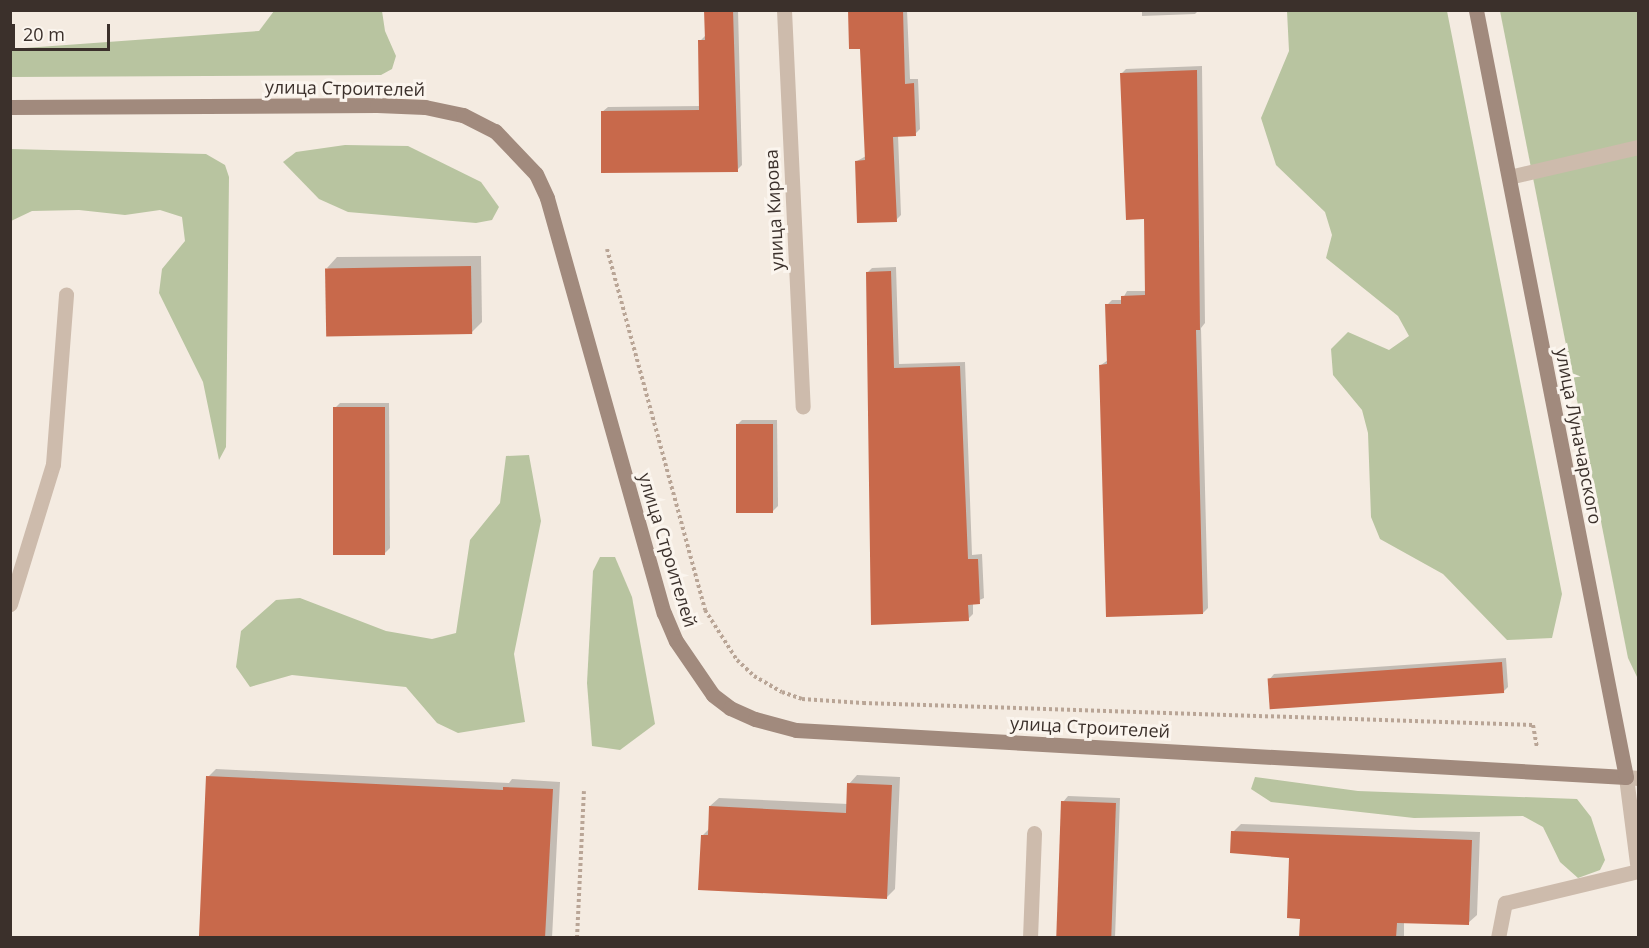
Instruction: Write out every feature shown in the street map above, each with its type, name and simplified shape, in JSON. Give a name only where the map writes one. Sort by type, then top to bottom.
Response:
[{"type":"main road","name":"улица Луначарского","points":[[1476,10],[1632,777]]},
{"type":"main road","name":"улица Строителей","points":[[10,107],[401,106],[463,115],[495,131],[536,174],[547,198],[664,613],[676,641],[713,695],[738,712],[796,730],[1632,777]]},
{"type":"street","name":"улица Кирова","points":[[784,10],[803,407]]},
{"type":"street","points":[[1509,177],[1638,147]]},
{"type":"street","points":[[10,604],[53,464],[66,294]]},
{"type":"street","name":"улица Луначарского","points":[[1632,777],[1638,871]]},
{"type":"street","points":[[1030,938],[1034,833]]},
{"type":"street","points":[[1498,938],[1505,903],[1638,871]]},
{"type":"path","points":[[607,249],[705,610],[721,640],[754,676],[802,699],[863,703],[1533,725],[1542,772]]},
{"type":"path","points":[[577,938],[584,791]]},
{"type":"green space","points":[[274,11],[382,11],[385,31],[396,56],[392,69],[381,75],[11,77],[11,49],[259,31]]},
{"type":"green space","points":[[1287,11],[1447,11],[1562,594],[1552,638],[1507,640],[1443,574],[1380,539],[1371,517],[1368,433],[1362,410],[1333,375],[1331,349],[1348,332],[1389,350],[1409,336],[1398,316],[1326,258],[1332,235],[1325,212],[1276,165],[1261,118],[1289,51]]},
{"type":"green space","points":[[1500,11],[1638,11],[1638,679],[1628,658]]},
{"type":"green space","points":[[345,145],[408,146],[481,182],[499,207],[492,220],[476,223],[348,212],[319,199],[283,162],[296,152]]},
{"type":"green space","points":[[11,149],[206,154],[225,165],[229,177],[226,447],[219,460],[203,382],[159,293],[162,269],[185,241],[182,217],[160,210],[125,215],[79,210],[32,211],[11,221]]},
{"type":"green space","points":[[529,455],[541,521],[514,654],[525,722],[458,733],[437,723],[406,687],[292,675],[250,687],[236,667],[241,631],[276,600],[300,598],[386,631],[432,639],[456,633],[470,540],[500,503],[506,456]]},
{"type":"green space","points":[[600,557],[615,557],[632,597],[655,724],[620,750],[592,746],[587,683],[593,571]]},
{"type":"green space","points":[[1255,777],[1358,791],[1577,799],[1591,817],[1605,860],[1600,870],[1578,878],[1560,862],[1543,827],[1523,816],[1414,818],[1271,802],[1251,789]]},
{"type":"building","points":[[704,10],[733,10],[738,172],[601,173],[601,111],[699,110],[698,40],[705,40]]},
{"type":"building","points":[[848,10],[903,10],[905,84],[914,83],[916,136],[893,137],[897,222],[857,223],[855,161],[865,160],[860,49],[849,49]]},
{"type":"building","points":[[1197,70],[1200,330],[1196,330],[1203,614],[1106,617],[1099,365],[1107,364],[1105,304],[1121,304],[1121,296],[1145,295],[1144,219],[1126,220],[1120,73]]},
{"type":"building","points":[[471,266],[472,334],[326,337],[325,269]]},
{"type":"building","points":[[891,271],[894,368],[960,366],[968,559],[978,559],[980,604],[968,605],[969,621],[871,625],[866,272]]},
{"type":"building","points":[[333,407],[385,407],[385,555],[333,555]]},
{"type":"building","points":[[736,424],[773,424],[773,513],[736,513]]},
{"type":"building","points":[[1502,662],[1504,693],[1270,709],[1268,678]]},
{"type":"building","points":[[206,776],[503,790],[503,787],[553,789],[545,938],[199,936]]},
{"type":"building","points":[[847,783],[892,785],[887,899],[698,890],[701,835],[708,835],[709,806],[846,813]]},
{"type":"building","points":[[1061,801],[1116,803],[1111,938],[1056,938]]},
{"type":"building","points":[[1231,831],[1472,840],[1469,925],[1397,923],[1396,938],[1299,938],[1300,919],[1287,918],[1289,858],[1230,853]]}]
